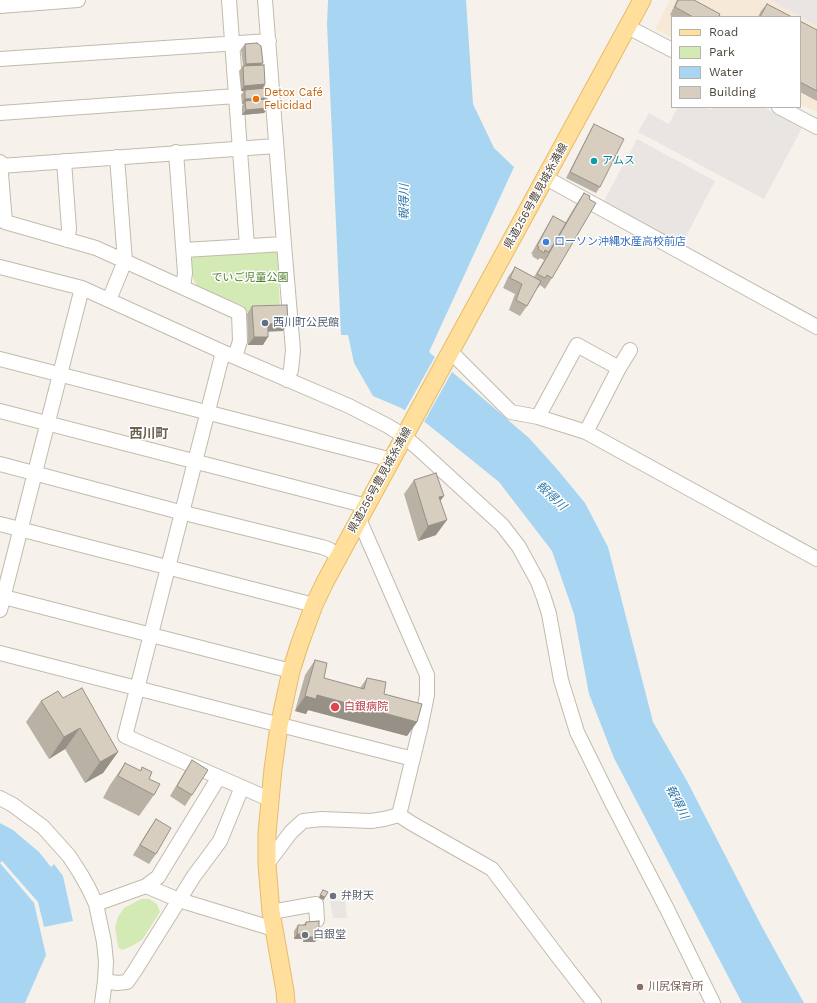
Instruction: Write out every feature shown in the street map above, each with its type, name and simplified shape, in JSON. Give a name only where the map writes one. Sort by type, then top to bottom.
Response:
[{"type":"main road","name":"県道256号豊見城糸満線","points":[[286,1003],[271,912],[267,864],[267,833],[279,726],[291,671],[314,605],[339,556],[642,0]]},
{"type":"street","points":[[0,6],[78,0]]},
{"type":"street","points":[[229,0],[247,246]]},
{"type":"street","points":[[265,0],[293,350],[291,370],[287,380]]},
{"type":"street","points":[[628,27],[671,49]]},
{"type":"street","points":[[0,59],[269,41]]},
{"type":"street","points":[[0,113],[236,96]]},
{"type":"street","points":[[781,108],[817,127]]},
{"type":"street","points":[[0,166],[176,152],[276,146]]},
{"type":"street","points":[[176,152],[184,250],[185,273],[183,287]]},
{"type":"street","points":[[109,300],[126,261],[117,157]]},
{"type":"street","points":[[64,161],[68,228],[67,240]]},
{"type":"street","points":[[0,162],[5,222],[96,248],[239,313],[240,341],[229,355],[207,413],[125,736],[270,799]]},
{"type":"street","points":[[546,178],[817,327]]},
{"type":"street","points":[[184,250],[284,244]]},
{"type":"street","points":[[0,267],[82,288],[229,355],[364,413],[388,426],[408,429],[502,526],[519,547],[538,582],[549,614],[561,680],[577,732],[714,1003]]},
{"type":"street","points":[[82,288],[1,601],[150,635],[291,671]]},
{"type":"street","points":[[538,417],[577,345],[619,368]]},
{"type":"street","points":[[586,432],[630,350]]},
{"type":"street","points":[[448,355],[511,412],[538,417],[586,432],[817,559]]},
{"type":"street","points":[[0,359],[392,460]]},
{"type":"street","points":[[0,411],[195,462],[363,513],[427,675],[427,695],[400,815]]},
{"type":"street","points":[[0,464],[322,547],[339,556]]},
{"type":"street","points":[[0,524],[314,605]]},
{"type":"street","points":[[0,653],[279,726],[413,759]]},
{"type":"street","points":[[96,904],[146,886],[158,877],[219,777]]},
{"type":"street","points":[[105,981],[117,983],[127,982],[194,876],[220,841],[242,787]]},
{"type":"street","points":[[0,798],[30,816],[56,840],[80,873],[96,904],[104,942],[106,962],[102,1003]]},
{"type":"street","points":[[267,864],[291,832],[303,822],[322,819],[371,821],[400,815]]},
{"type":"street","points":[[400,815],[411,823],[492,869],[594,1003]]},
{"type":"street","points":[[146,886],[179,900],[274,929]]},
{"type":"street","points":[[271,912],[316,904],[317,920]]},
{"type":"shaded area","points":[[670,0],[817,0],[817,112],[801,104],[801,16],[671,16],[671,37],[655,29]]},
{"type":"shaded area","points":[[771,0],[817,0],[817,26]]},
{"type":"shaded area","points":[[677,108],[707,108],[711,110],[712,108],[765,108],[802,128],[764,199],[638,132],[649,113],[669,124]]},
{"type":"shaded area","points":[[637,139],[715,181],[682,244],[603,203]]},
{"type":"shaded area","points":[[345,900],[347,918],[333,918],[330,901]]},
{"type":"green space","name":"でいご児童公園","points":[[277,249],[280,310],[245,312],[244,306],[198,289],[193,278],[191,254]]},
{"type":"green space","points":[[141,899],[149,899],[157,904],[160,912],[142,940],[122,950],[118,947],[115,927],[118,917],[124,908]]},
{"type":"water","name":"報得川","points":[[328,0],[466,0],[473,104],[494,148],[514,167],[429,352],[529,438],[585,503],[608,547],[653,722],[687,781],[761,925],[804,1003],[742,1003],[614,758],[589,694],[574,614],[552,551],[499,482],[426,423],[401,408],[373,396],[354,363],[348,335],[341,335],[327,24]]},
{"type":"water","points":[[0,823],[13,830],[39,852],[51,867],[54,864],[63,876],[73,921],[44,927],[38,902],[2,861],[0,863]]},
{"type":"water","points":[[0,863],[34,903],[46,955],[25,1003],[0,1003]]},
{"type":"pier","points":[[436,355],[453,370],[423,424],[404,412]]},
{"type":"building","points":[[678,0],[694,0],[720,14],[719,16],[691,16],[675,7]]},
{"type":"building","points":[[767,4],[790,16],[761,16]]},
{"type":"building","points":[[801,22],[817,30],[817,91],[801,83]]},
{"type":"building","points":[[257,43],[261,46],[263,63],[246,64],[245,44]]},
{"type":"building","points":[[264,65],[265,84],[244,86],[243,66]]},
{"type":"building","points":[[266,88],[266,98],[245,99],[245,90]]},
{"type":"building","points":[[267,99],[268,108],[246,110],[245,101]]},
{"type":"building","name":"アムス","points":[[594,124],[624,139],[600,187],[570,172]]},
{"type":"building","points":[[584,193],[590,196],[589,199],[596,203],[552,278],[547,275],[545,278],[537,274]]},
{"type":"building","name":"ローソン沖縄水産高校前店","points":[[553,216],[566,223],[549,252],[545,250],[544,253],[538,249],[539,247],[537,246]]},
{"type":"building","points":[[515,267],[541,281],[527,306],[516,300],[522,284],[510,278]]},
{"type":"building","points":[[287,305],[288,323],[268,324],[268,337],[254,337],[252,306]]},
{"type":"building","points":[[436,473],[444,496],[439,497],[447,520],[428,526],[414,480]]},
{"type":"building","points":[[315,660],[327,663],[324,678],[364,689],[367,678],[386,682],[384,694],[422,704],[417,722],[317,695],[316,699],[305,696]]},
{"type":"building","points":[[82,688],[118,752],[100,762],[80,728],[64,737],[41,701],[58,691],[63,698]]},
{"type":"building","points":[[192,760],[208,770],[192,795],[177,786]]},
{"type":"building","points":[[125,763],[141,771],[142,767],[152,772],[149,779],[160,784],[154,795],[118,776]]},
{"type":"building","points":[[156,819],[171,828],[156,854],[140,845]]},
{"type":"building","points":[[323,890],[328,892],[325,897],[320,895]]},
{"type":"building","points":[[319,921],[319,937],[307,937],[307,934],[297,934],[298,925],[306,925],[306,922]]},
{"type":"place","name":"Detox Café Felicidad","points":[[256,99]]},
{"type":"place","name":"アムス","points":[[594,161]]},
{"type":"place","name":"ローソン沖縄水産高校前店","points":[[546,242]]},
{"type":"place","name":"西川町公民館","points":[[265,323]]},
{"type":"place","name":"白銀病院","points":[[335,707]]},
{"type":"place","name":"弁財天","points":[[333,896]]},
{"type":"place","name":"白銀堂","points":[[305,935]]},
{"type":"place","name":"川尻保育所","points":[[640,987]]},
{"type":"district","name":"西川町","points":[[149,434]]}]
